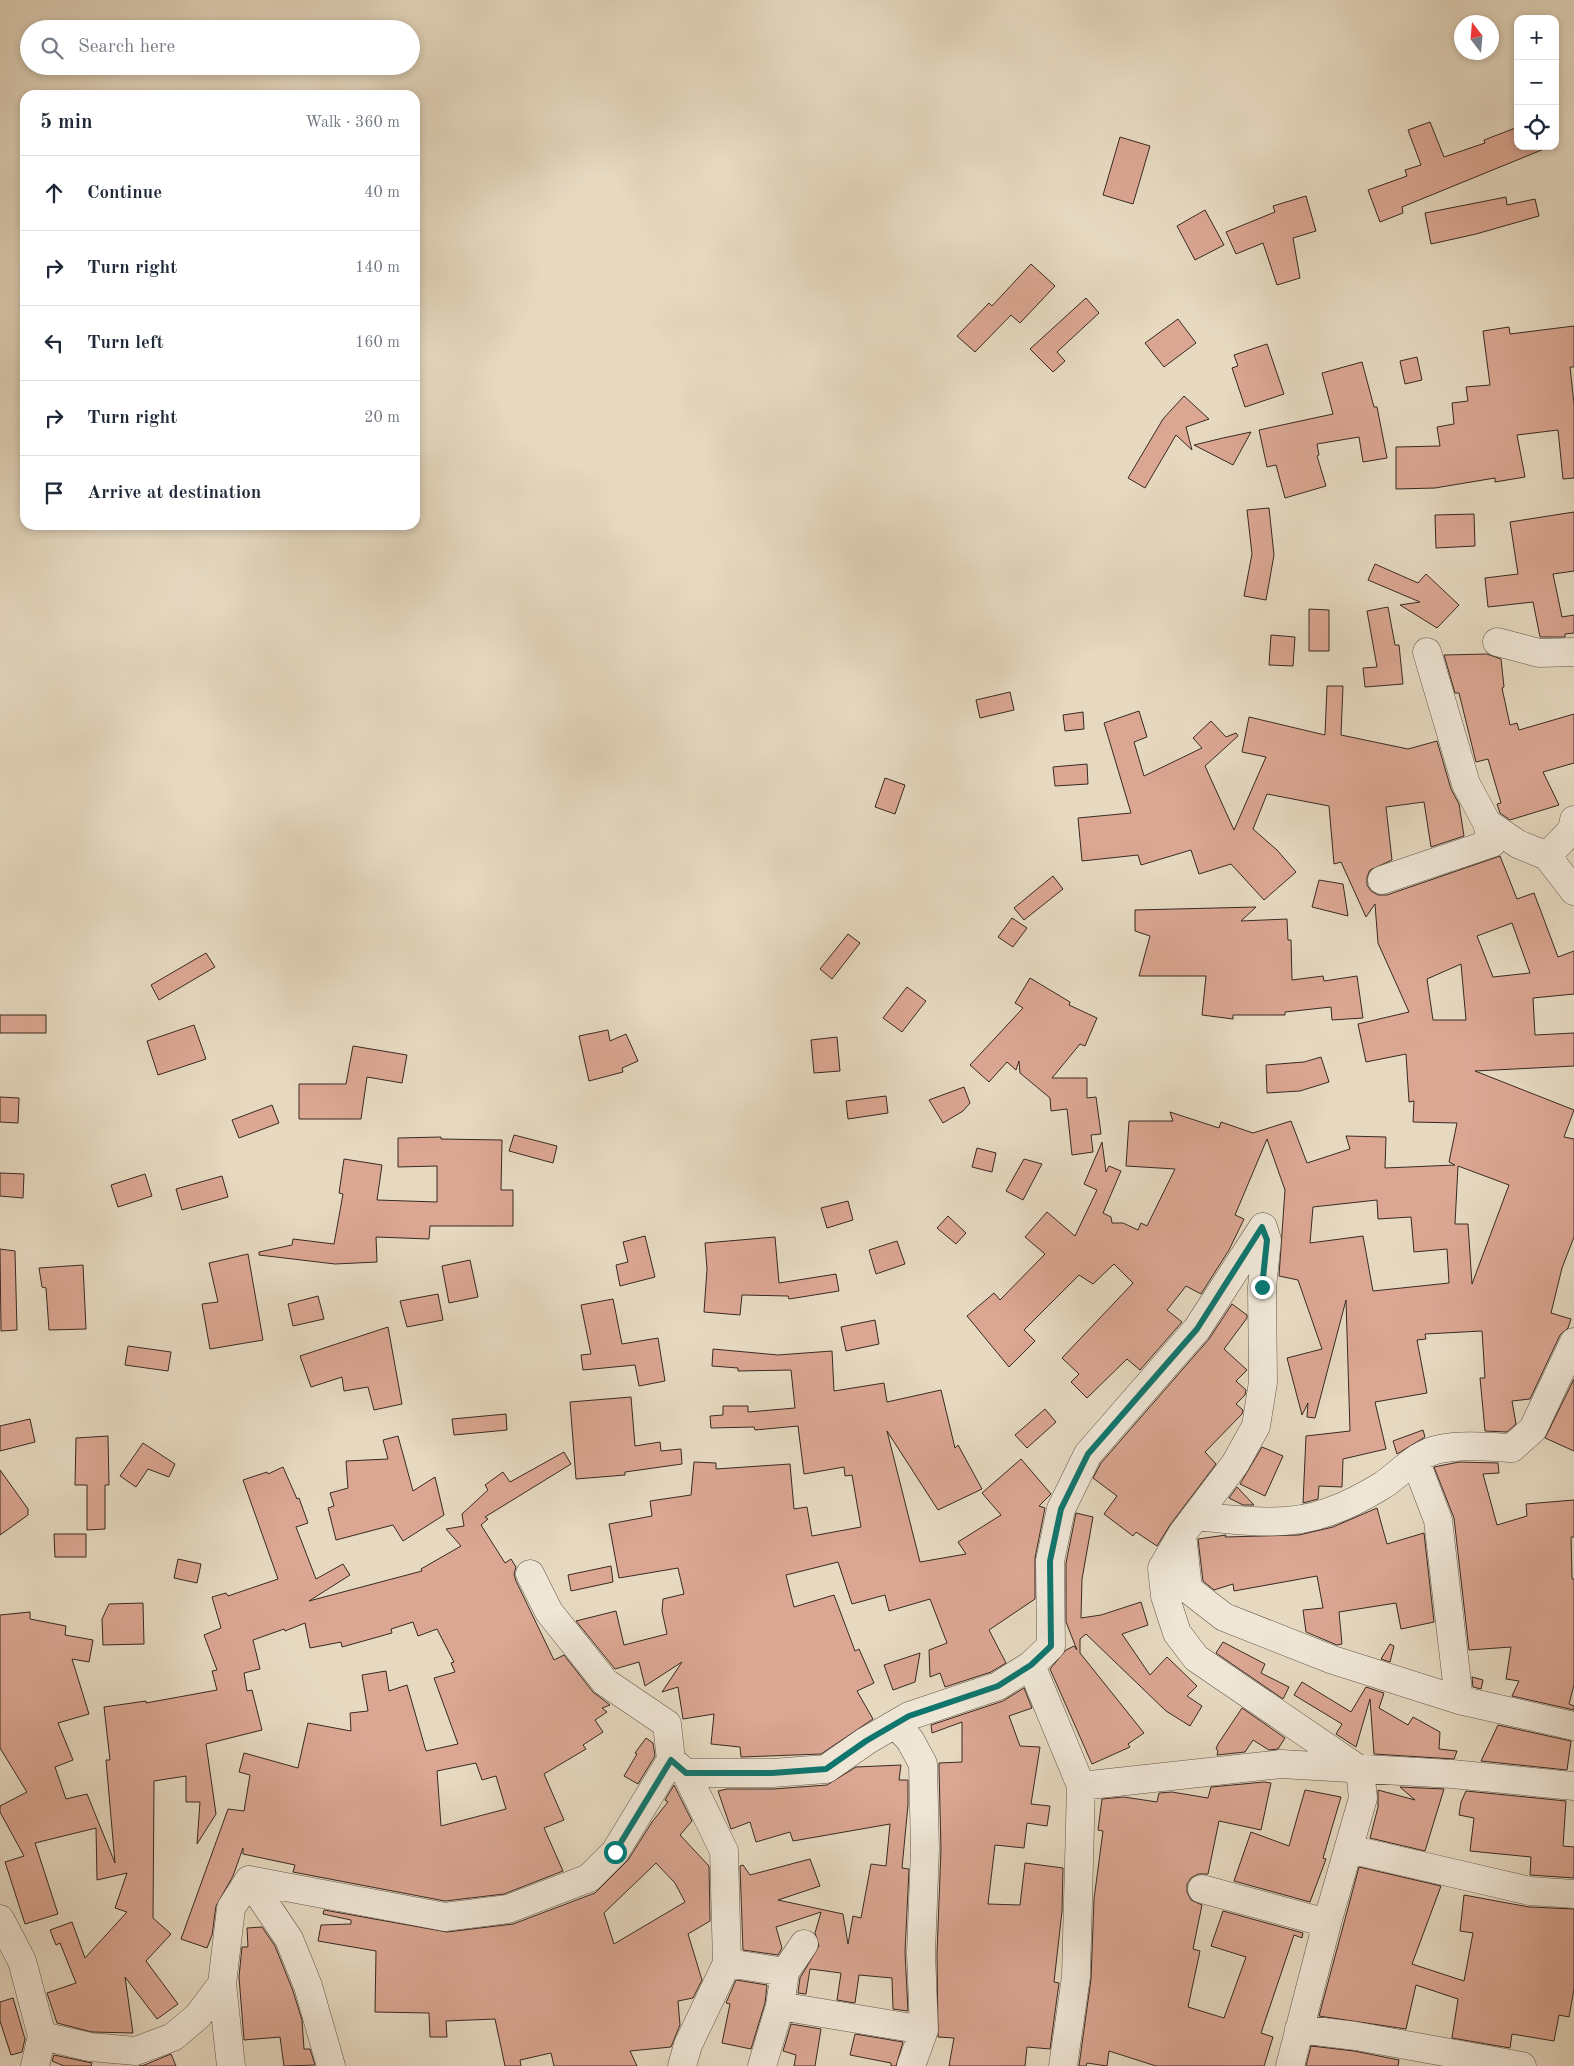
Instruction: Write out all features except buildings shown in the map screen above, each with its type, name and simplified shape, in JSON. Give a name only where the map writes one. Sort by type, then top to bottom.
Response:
[{"type":"street","points":[[1497,642],[1538,653],[1574,652]]},
{"type":"street","points":[[1382,880],[1492,844],[1487,823],[1466,784],[1427,652]]},
{"type":"street","points":[[1547,856],[1572,830],[1574,820]]},
{"type":"street","points":[[1487,823],[1518,844],[1547,856],[1574,891]]},
{"type":"street","points":[[678,1766],[772,1773],[826,1769],[866,1741],[909,1716],[998,1686],[1031,1665],[1051,1646],[1050,1561],[1061,1509],[1088,1454],[1197,1329],[1262,1227],[1267,1240],[1262,1287],[1263,1382],[1256,1426],[1235,1464],[1189,1525],[1162,1568],[1165,1596],[1177,1633],[1196,1658],[1360,1770],[1363,1798],[1326,1923],[1290,2066]]},
{"type":"street","points":[[1189,1525],[1282,1521],[1328,1512],[1382,1486],[1415,1460],[1438,1449],[1475,1445],[1512,1448],[1533,1429],[1574,1342]]},
{"type":"street","points":[[1415,1460],[1438,1520],[1459,1700]]},
{"type":"street","points":[[1189,1525],[1188,1589],[1224,1617],[1334,1660],[1459,1700],[1574,1726]]},
{"type":"street","points":[[530,1574],[549,1612],[606,1682],[667,1724],[678,1766],[724,1851],[727,1963],[688,2045],[682,2066]]},
{"type":"street","points":[[1031,1665],[1081,1786],[1076,1977],[1063,2066]]},
{"type":"street","points":[[896,1725],[910,1740],[923,1764],[924,1849],[921,1953],[924,2030],[911,2066]]},
{"type":"street","points":[[1081,1786],[1281,1764],[1452,1774],[1574,1786]]},
{"type":"street","points":[[248,1880],[445,1917],[508,1909],[589,1878],[615,1852],[678,1766]]},
{"type":"street","points":[[1349,1849],[1530,1891],[1574,1894]]},
{"type":"street","points":[[230,2066],[222,1984],[231,1908],[248,1880]]},
{"type":"street","points":[[248,1880],[289,1939],[308,1986],[332,2066]]},
{"type":"street","points":[[1202,1889],[1326,1923]]},
{"type":"street","points":[[0,1919],[22,1961],[42,2036],[35,2066]]},
{"type":"street","points":[[762,2066],[780,2006],[785,1972],[804,1944]]},
{"type":"street","points":[[727,1963],[785,1972]]},
{"type":"street","points":[[42,2036],[90,2047],[136,2052],[173,2037],[198,2016],[222,1984]]},
{"type":"street","points":[[780,2006],[924,2030]]},
{"type":"street","points":[[1299,2029],[1356,2036],[1522,2066]]},
{"type":"route","points":[[615,1852],[671,1760],[686,1773],[772,1773],[826,1769],[866,1741],[909,1716],[998,1686],[1031,1665],[1051,1646],[1052,1603],[1050,1561],[1061,1509],[1088,1454],[1197,1329],[1262,1227],[1267,1240],[1262,1287]]}]
